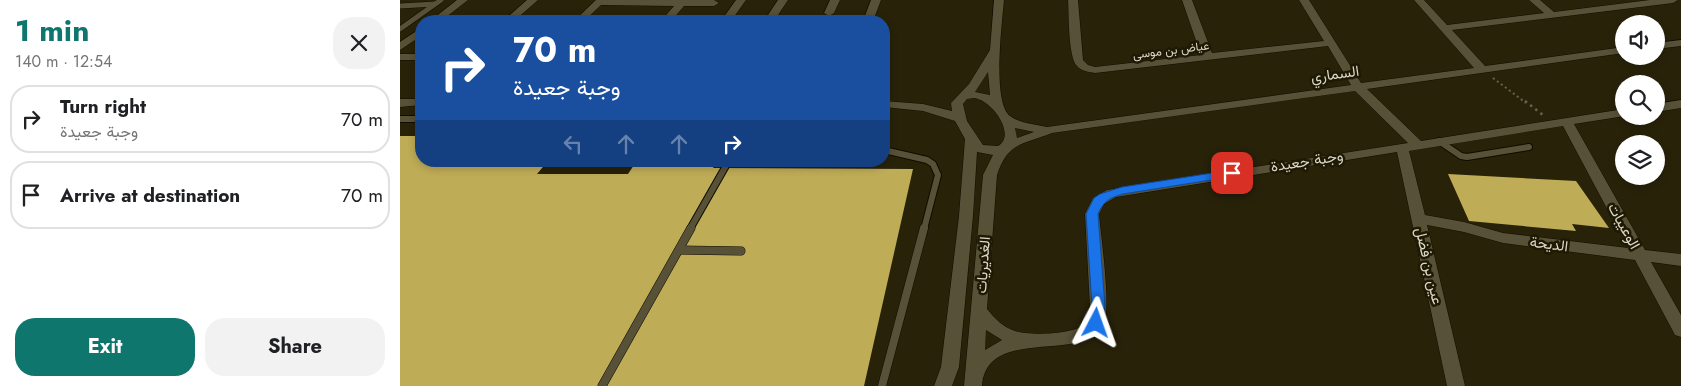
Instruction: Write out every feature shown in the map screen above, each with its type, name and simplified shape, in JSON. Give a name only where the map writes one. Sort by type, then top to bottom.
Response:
[{"type":"street","points":[[443,15],[463,0]]},
{"type":"street","points":[[515,15],[533,0]]},
{"type":"street","points":[[730,15],[741,0]]},
{"type":"street","points":[[774,15],[783,0]]},
{"type":"street","points":[[829,12],[835,0]]},
{"type":"street","points":[[870,15],[876,0]]},
{"type":"street","points":[[998,105],[993,76],[999,0]]},
{"type":"street","name":"عياض بن موسى","points":[[1073,0],[1078,60],[1086,68],[1108,70],[1330,43]]},
{"type":"street","points":[[1187,0],[1208,58]]},
{"type":"street","points":[[1304,0],[1358,87],[1409,145]]},
{"type":"street","points":[[1420,0],[1482,70]]},
{"type":"street","points":[[1534,0],[1552,15]]},
{"type":"street","points":[[1445,28],[1650,1],[1672,0]]},
{"type":"street","points":[[585,15],[600,1],[714,3]]},
{"type":"street","points":[[671,15],[681,3]]},
{"type":"street","points":[[400,47],[415,36]]},
{"type":"street","points":[[1676,43],[1681,50]]},
{"type":"street","points":[[966,96],[986,96],[998,105],[1011,134],[1006,147],[990,152],[978,148],[960,118],[957,103],[966,96],[995,50]]},
{"type":"street","name":"السماري","points":[[1006,147],[1050,130],[1615,51]]},
{"type":"street","points":[[400,57],[415,57]]},
{"type":"street","points":[[400,103],[415,102]]},
{"type":"street","points":[[890,104],[929,107],[960,118]]},
{"type":"street","points":[[1665,107],[1681,104]]},
{"type":"street","name":"وجبة جعيدة","points":[[974,379],[986,358],[1001,348],[1029,341],[1075,337],[1091,330],[1096,323],[1098,306],[1092,214],[1094,207],[1104,196],[1122,190],[1615,113]]},
{"type":"street","name":"السماري","points":[[1005,118],[1023,127],[1050,130]]},
{"type":"street","name":"الوعيبات","points":[[1560,122],[1640,255],[1681,330]]},
{"type":"street","name":"الغديريات","points":[[949,386],[965,226],[971,139]]},
{"type":"street","name":"عين بن فضل","points":[[1409,145],[1418,219],[1456,386]]},
{"type":"street","name":"الغديريات","points":[[974,379],[990,175],[995,161],[1006,147]]},
{"type":"street","name":"الديحة","points":[[1418,219],[1464,227],[1502,238],[1681,260]]},
{"type":"street","name":"وجبة جعيدة","points":[[980,311],[984,319],[999,331],[1018,339],[1029,341]]},
{"type":"street","name":"الغديريات","points":[[943,386],[950,366]]},
{"type":"lane","points":[[420,15],[441,0]]},
{"type":"lane","points":[[400,6],[436,4]]},
{"type":"lane","points":[[400,28],[415,18]]},
{"type":"lane","points":[[400,119],[415,120]]},
{"type":"lane","points":[[1439,140],[1460,156],[1467,158],[1529,147]]},
{"type":"lane","points":[[882,386],[938,175],[933,164],[927,160],[890,151]]},
{"type":"lane","points":[[602,386],[725,167]]},
{"type":"lane","points":[[679,250],[741,251]]},
{"type":"path","points":[[1482,70],[1560,122]]},
{"type":"building","points":[[400,136],[415,136],[415,167],[543,167],[537,174],[628,174],[633,167],[913,169],[864,386],[400,386]]},
{"type":"building","points":[[1448,174],[1576,181],[1609,228],[1572,224],[1576,231],[1469,221]]},
{"type":"route","points":[[1096,323],[1098,306],[1092,214],[1098,201],[1104,196],[1122,190],[1232,173]]}]
